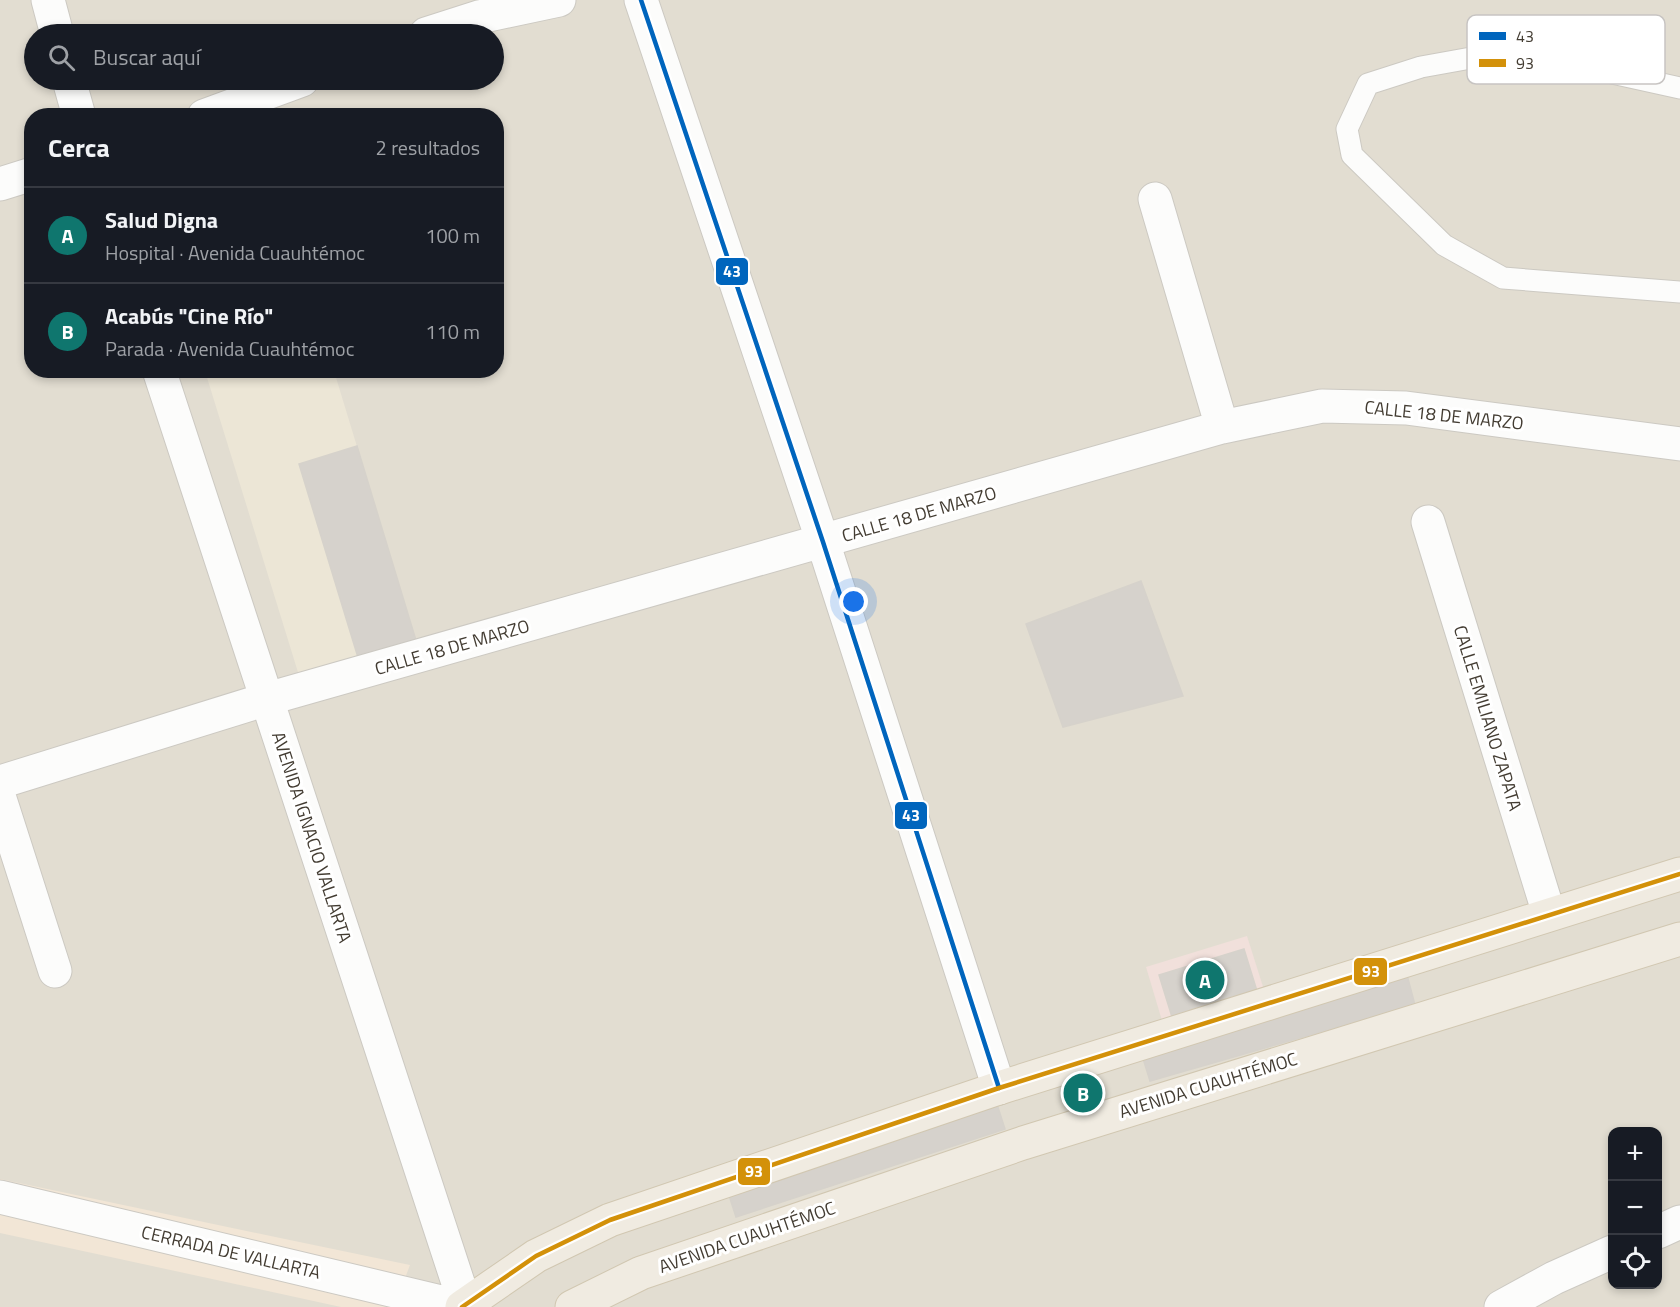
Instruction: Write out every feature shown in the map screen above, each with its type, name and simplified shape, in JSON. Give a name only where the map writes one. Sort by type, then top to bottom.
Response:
[{"type":"main road","points":[[463,1306],[536,1256],[610,1220],[999,1088],[1680,874]]},
{"type":"main road","name":"AVENIDA CUAUHTÉMOC","points":[[572,1307],[641,1274],[1012,1146],[1680,939]]},
{"type":"street","points":[[48,0],[54,24]]},
{"type":"street","points":[[457,24],[478,17],[560,0]]},
{"type":"street","points":[[641,0],[823,542],[999,1088]]},
{"type":"street","points":[[72,90],[77,108]]},
{"type":"street","points":[[226,108],[275,90]]},
{"type":"street","points":[[0,184],[24,176]]},
{"type":"street","points":[[1155,199],[1222,427]]},
{"type":"street","name":"AVENIDA IGNACIO VALLARTA","points":[[162,378],[463,1306]]},
{"type":"street","name":"CALLE 18 DE MARZO","points":[[0,782],[267,699],[1222,427],[1322,406],[1406,408],[1680,444]]},
{"type":"street","name":"CALLE EMILIANO ZAPATA","points":[[1428,522],[1548,915]]},
{"type":"street","points":[[0,799],[55,971]]},
{"type":"street","name":"CERRADA DE VALLARTA","points":[[0,1197],[463,1306]]},
{"type":"street","points":[[1662,1230],[1680,1222]]},
{"type":"street","points":[[1501,1307],[1554,1278],[1608,1254]]},
{"type":"lane","points":[[1467,59],[1421,67],[1368,84],[1347,129],[1353,155],[1443,245],[1503,278],[1680,292]]},
{"type":"lane","points":[[1662,84],[1680,88]]},
{"type":"shaded area","points":[[0,0],[1680,0],[1680,1307],[0,1307]]},
{"type":"shaded area","points":[[207,378],[336,378],[418,647],[301,682]]},
{"type":"shaded area","points":[[1247,936],[1265,993],[1163,1024],[1146,967]]},
{"type":"shaded area","points":[[0,1179],[410,1265],[394,1307],[341,1307],[0,1233]]},
{"type":"building","points":[[357,446],[418,647],[360,664],[299,464]]},
{"type":"building","points":[[1141,581],[1183,696],[1063,727],[1026,624]]},
{"type":"building","points":[[1244,949],[1257,991],[1172,1017],[1159,975]]},
{"type":"building","points":[[1407,975],[1415,1005],[1150,1081],[1141,1052]]},
{"type":"building","points":[[995,1098],[1005,1129],[736,1217],[726,1186]]},
{"type":"transit line","name":"43","points":[[641,0],[823,542],[999,1088]]},
{"type":"transit line","name":"93","points":[[462,1307],[536,1256],[610,1220],[999,1088],[1680,874]]},
{"type":"place","name":"Salud Digna","points":[[1205,980]]},
{"type":"place","name":"Acabús \"Cine Río\"","points":[[1083,1093]]}]
